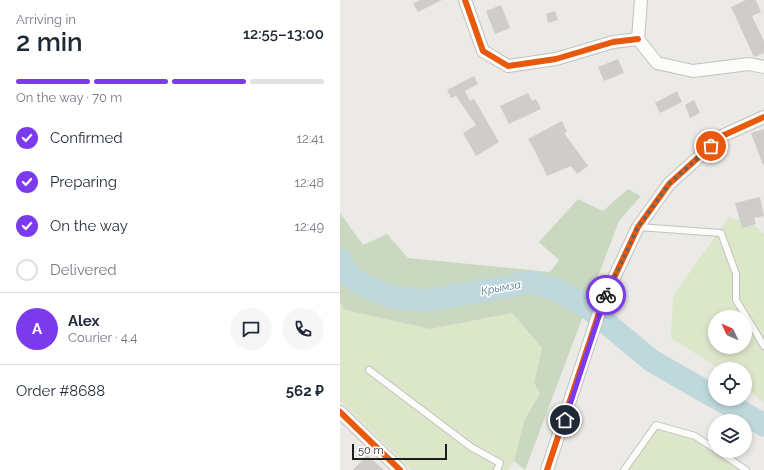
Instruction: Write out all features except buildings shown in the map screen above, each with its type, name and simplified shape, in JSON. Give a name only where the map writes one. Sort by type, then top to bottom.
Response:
[{"type":"street","points":[[465,0],[483,51],[508,66],[556,59],[613,42],[638,39]]},
{"type":"street","points":[[641,0],[638,39],[657,63],[693,71],[749,64],[764,67]]},
{"type":"street","points":[[547,470],[603,301],[638,227],[669,184],[722,136],[764,117]]},
{"type":"street","points":[[340,412],[400,470]]},
{"type":"lane","points":[[638,227],[721,233],[736,274],[736,300],[764,346]]},
{"type":"lane","points":[[369,370],[471,447],[500,463],[497,470]]},
{"type":"lane","points":[[624,470],[656,424],[695,436],[708,444]]},
{"type":"lane","points":[[728,458],[746,470]]},
{"type":"green space","points":[[628,189],[641,196],[619,221],[525,470],[514,461],[524,421],[540,393],[534,383],[542,348],[512,313],[430,329],[345,310],[340,302],[340,213],[363,245],[387,234],[408,258],[550,272],[559,260],[539,242],[578,199],[603,211]]},
{"type":"green space","points":[[729,217],[755,226],[764,234],[764,403],[752,392],[752,362],[709,362],[671,338],[673,296]]},
{"type":"green space","points":[[340,302],[345,310],[430,329],[512,313],[542,348],[534,383],[540,393],[524,421],[514,461],[508,470],[412,470],[340,401]]},
{"type":"green space","points":[[656,425],[695,436],[708,445],[708,458],[728,458],[746,470],[624,470]]},
{"type":"waterway","name":"Крымза","points":[[340,259],[346,273],[363,285],[392,297],[424,301],[532,282],[560,291],[587,307],[652,361],[708,393]]},
{"type":"waterway","name":"Крымза","points":[[731,406],[764,425]]},
{"type":"cycle path","points":[[465,0],[483,51],[508,66],[556,59],[613,42],[638,39]]},
{"type":"cycle path","points":[[547,470],[603,301],[638,227],[669,184],[722,136],[764,117]]},
{"type":"cycle path","points":[[340,412],[400,470]]},
{"type":"way so far","points":[[606,295],[638,227],[669,184],[711,146]]},
{"type":"route","points":[[565,420],[606,295]]}]
